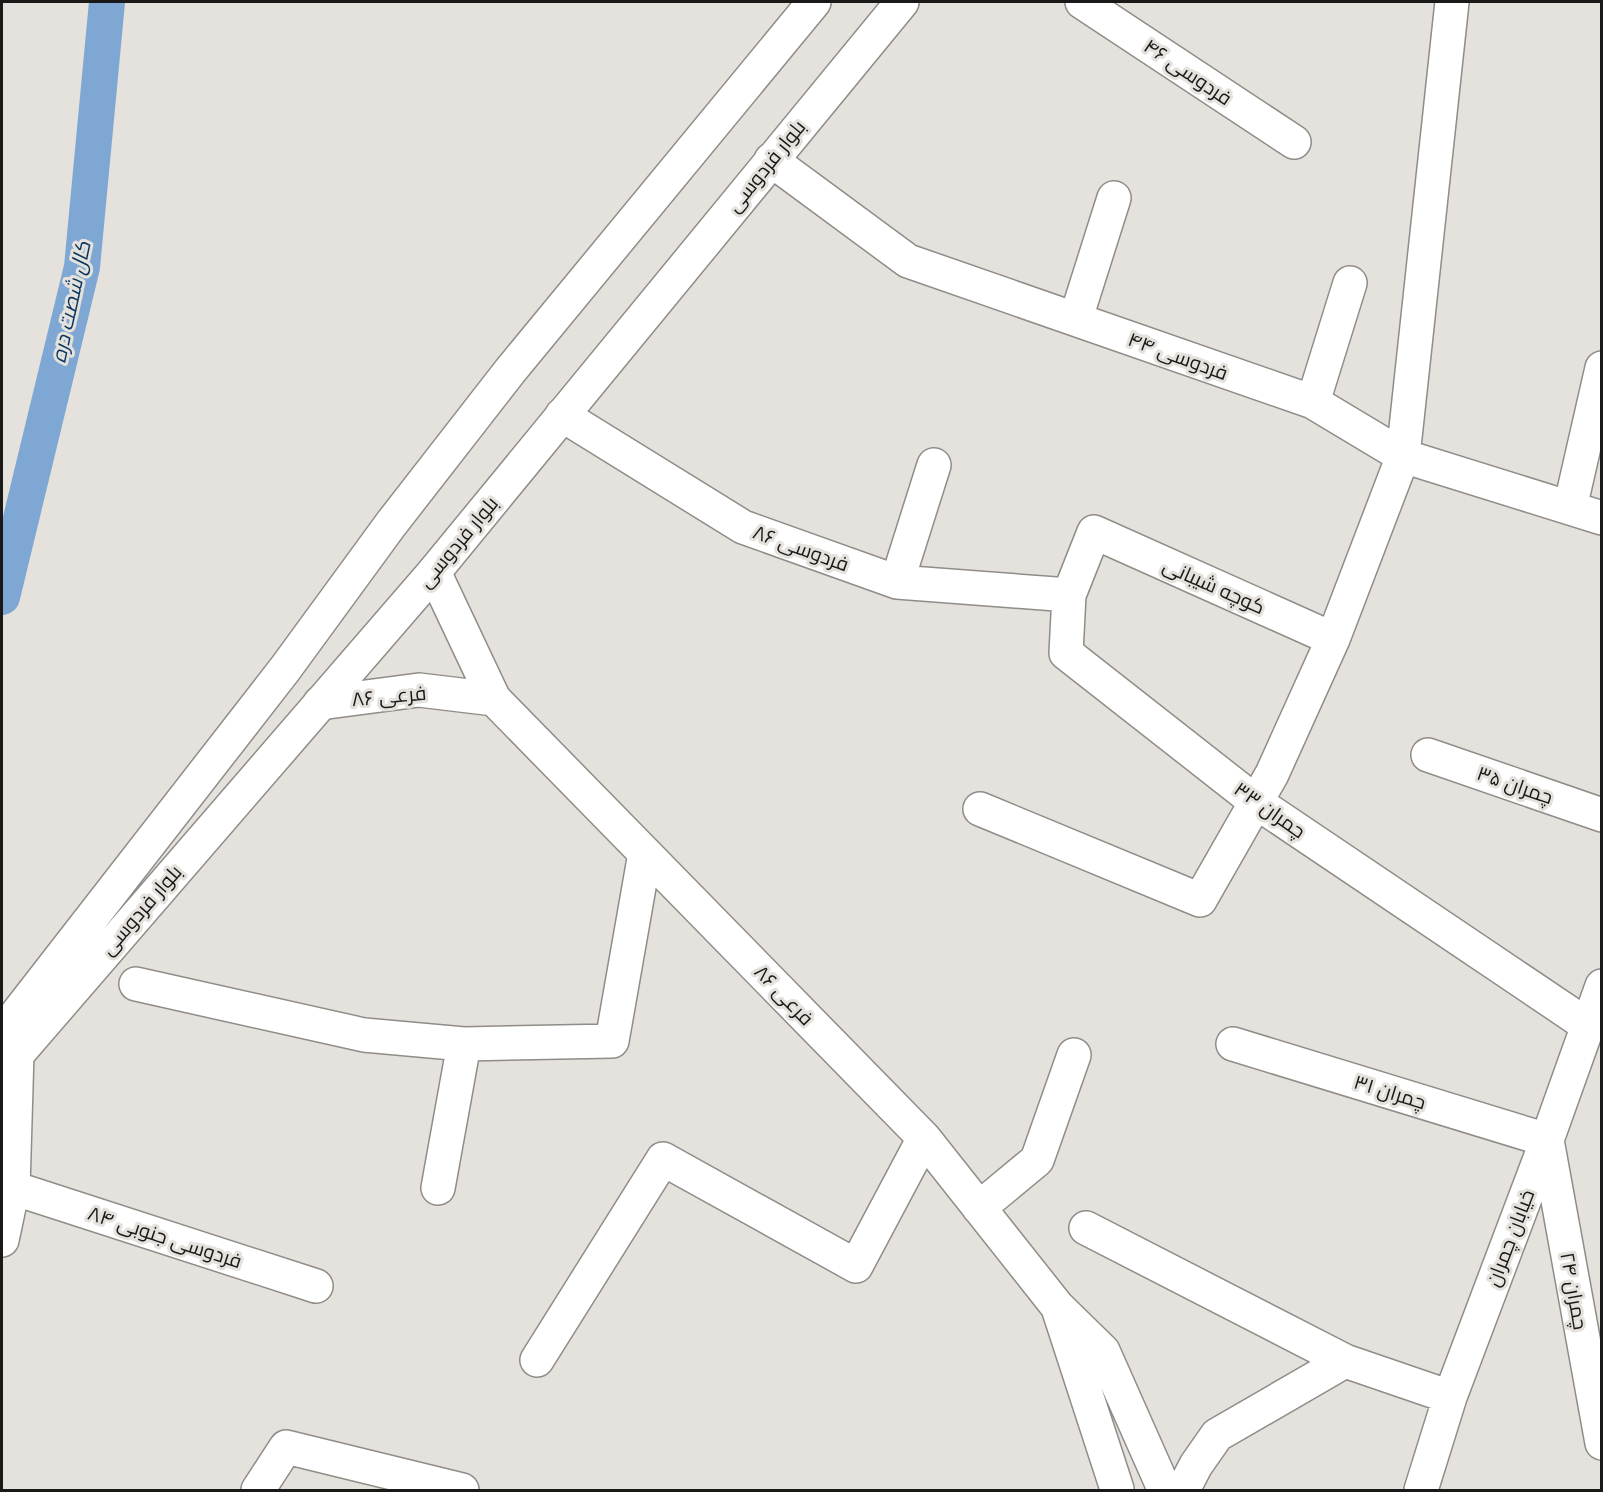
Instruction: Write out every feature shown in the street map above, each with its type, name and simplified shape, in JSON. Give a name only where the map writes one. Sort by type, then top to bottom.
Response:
[{"type":"street","name":"بلوار فردوسی","points":[[7,1053],[391,525],[510,371],[814,2]]},
{"type":"street","name":"بلوار فردوسی","points":[[7,1053],[434,572],[902,2]]},
{"type":"street","name":"فردوسی ۴۶","points":[[1082,2],[1294,142]]},
{"type":"street","points":[[980,809],[1200,900],[1272,774],[1333,639],[1403,456],[1452,2]]},
{"type":"street","name":"فردوسی ۴۴","points":[[771,160],[908,261],[1076,318],[1185,360],[1313,402],[1403,456],[1602,518]]},
{"type":"street","points":[[1076,318],[1114,198]]},
{"type":"street","points":[[1313,402],[1350,283]]},
{"type":"street","points":[[1570,508],[1602,368]]},
{"type":"street","name":"فردوسی ۸۶","points":[[562,415],[743,527],[897,582],[1069,595]]},
{"type":"street","points":[[897,582],[934,465]]},
{"type":"street","name":"کوچه شیبانی","points":[[1094,532],[1333,639]]},
{"type":"street","name":"چمران ۳۳","points":[[1094,532],[1069,595],[1066,653],[1256,802],[1587,1025]]},
{"type":"street","name":"فرعی ۸۶","points":[[434,572],[494,699],[924,1138],[1057,1306]]},
{"type":"street","name":"فرعی ۸۶","points":[[320,703],[419,690],[494,699]]},
{"type":"street","name":"چمران ۳۵","points":[[1428,755],[1602,815]]},
{"type":"street","points":[[136,984],[364,1035],[464,1044],[612,1041],[645,853]]},
{"type":"street","name":"خیابان چمران","points":[[1421,1491],[1450,1397],[1547,1140],[1602,986]]},
{"type":"street","points":[[438,1188],[464,1044]]},
{"type":"street","name":"چمران ۳۱","points":[[1233,1044],[1547,1140]]},
{"type":"street","points":[[2,1240],[13,1188],[7,1053]]},
{"type":"street","points":[[979,1208],[1036,1160],[1074,1055]]},
{"type":"street","points":[[537,1360],[663,1159],[856,1266],[924,1138]]},
{"type":"street","name":"چمران ۲۴","points":[[1547,1140],[1598,1407],[1602,1443]]},
{"type":"street","name":"فردوسی جنوبی ۸۴","points":[[13,1188],[316,1286]]},
{"type":"street","points":[[1086,1228],[1345,1362],[1450,1397]]},
{"type":"street","points":[[1057,1306],[1103,1351],[1171,1488]]},
{"type":"street","points":[[1057,1306],[1117,1490],[1139,1481],[1171,1488]]},
{"type":"street","points":[[1171,1488],[1196,1465],[1217,1435],[1345,1362]]},
{"type":"street","points":[[258,1491],[286,1447],[462,1491]]},
{"type":"waterway","name":"کال شصت دره","points":[[2,597],[82,267],[107,2]]}]
